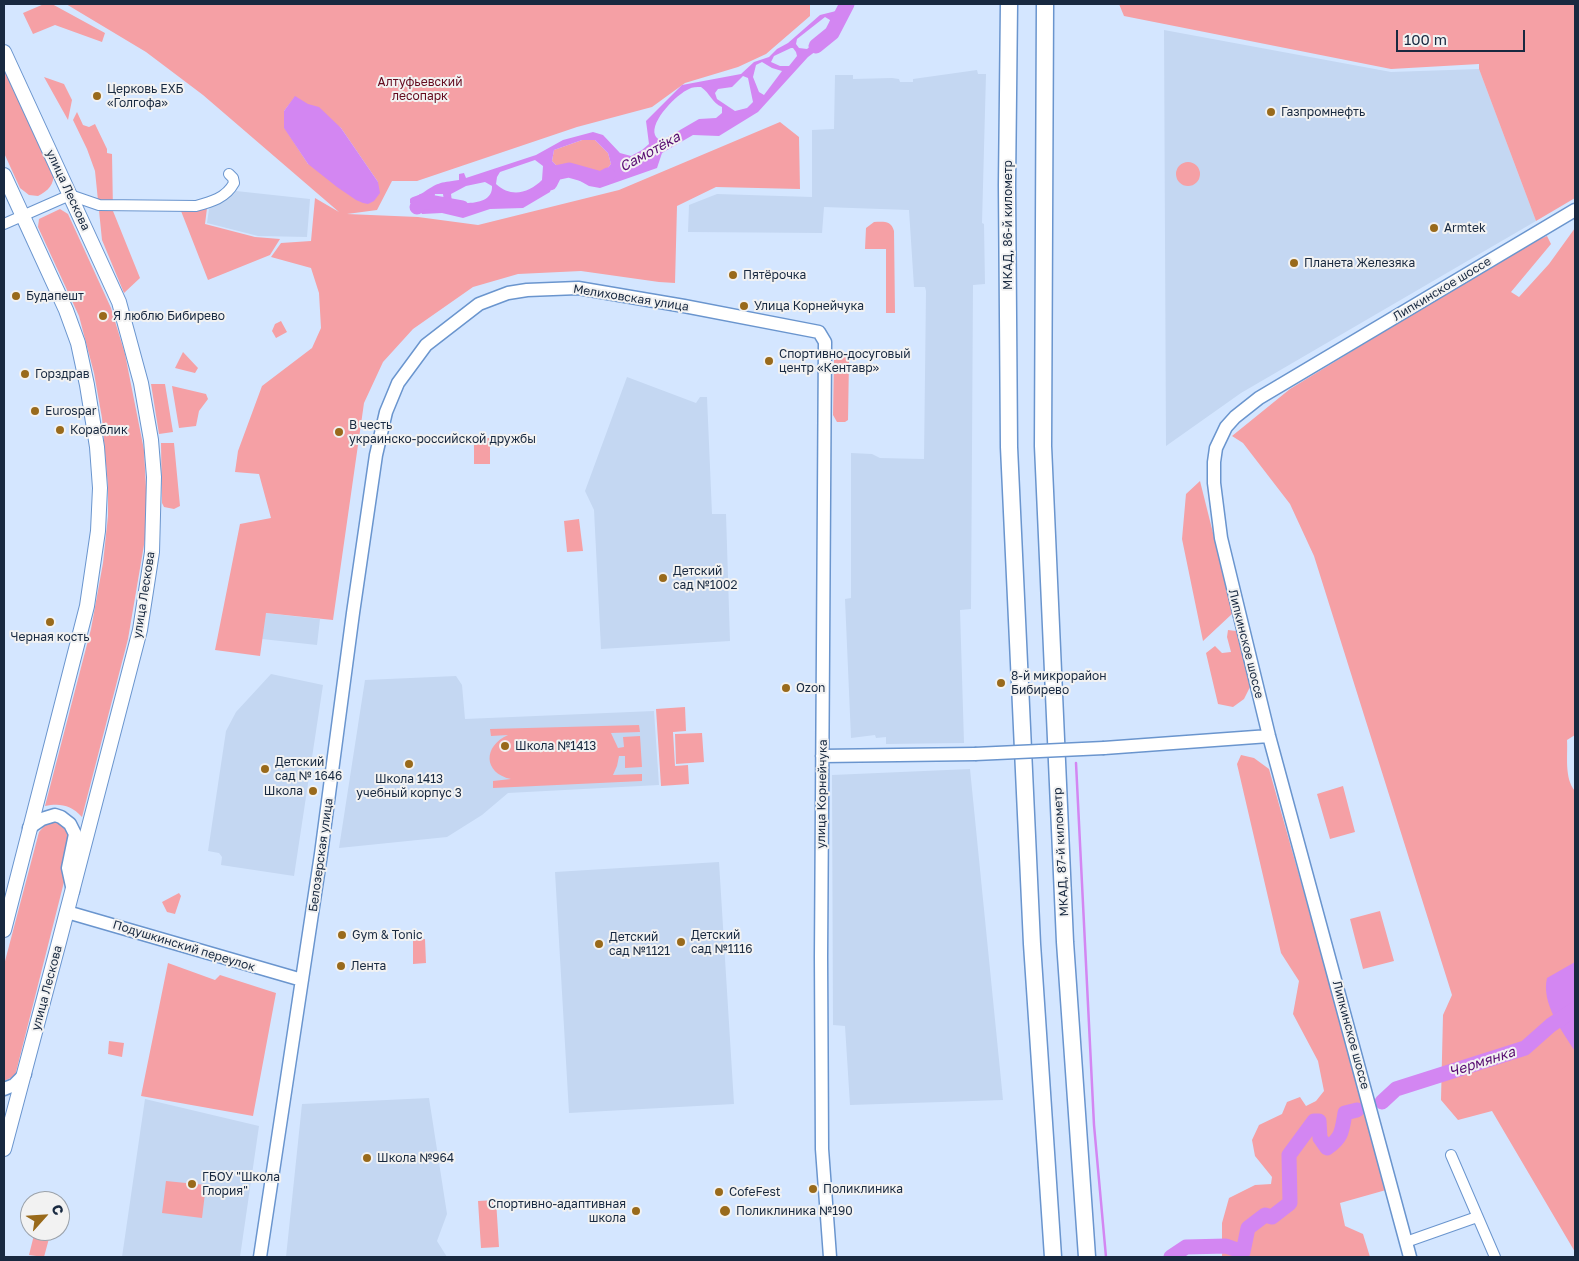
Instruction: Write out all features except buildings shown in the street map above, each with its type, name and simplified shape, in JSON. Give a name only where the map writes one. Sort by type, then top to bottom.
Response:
[{"type":"highway","name":"МКАД, 86-й километр","points":[[1008,4],[1009,447],[1032,944],[1053,1257]]},
{"type":"highway","name":"МКАД, 87-й километр","points":[[1045,4],[1043,446],[1065,942],[1087,1257]]},
{"type":"main road","name":"улица Лескова","points":[[4,52],[119,302],[141,383],[151,440],[154,477],[152,552],[140,630],[4,1149]]},
{"type":"main road","points":[[4,176],[66,310],[78,343],[97,447],[100,488],[98,531],[87,606],[4,930]]},
{"type":"street","points":[[4,224],[70,195],[99,205],[196,206],[212,202],[228,192],[234,183],[233,178],[229,174]]},
{"type":"street","name":"Липкинское шоссе","points":[[1410,1257],[1269,736],[1222,538],[1214,483],[1216,448],[1222,433],[1240,413],[1278,386],[1575,210]]},
{"type":"street","name":"Мелиховская улица","points":[[426,345],[479,304],[508,293],[526,290],[578,288],[820,332]]},
{"type":"street","name":"улица Корнейчука","points":[[820,332],[825,342],[822,1149],[830,1257]]},
{"type":"street","name":"Белозерская улица","points":[[260,1257],[320,864],[376,455],[386,412],[398,383],[426,345]]},
{"type":"street","points":[[822,756],[975,754],[1104,748],[1269,736]]},
{"type":"street","points":[[29,828],[42,819],[55,815],[70,824],[74,834],[68,868],[73,891]]},
{"type":"street","name":"Подушкинский переулок","points":[[67,912],[302,980]]},
{"type":"street","points":[[4,1090],[14,1084],[24,1074]]},
{"type":"street","points":[[1451,1156],[1495,1257]]},
{"type":"street","points":[[1406,1242],[1477,1217]]},
{"type":"shaded area","points":[[1164,30],[1391,72],[1479,69],[1536,221],[1241,393],[1166,446]]},
{"type":"shaded area","points":[[977,70],[978,74],[986,74],[982,223],[984,224],[985,284],[973,285],[971,609],[960,610],[964,743],[886,744],[886,737],[876,738],[875,735],[851,738],[845,599],[851,598],[851,453],[872,454],[880,458],[924,459],[926,291],[925,287],[914,287],[909,210],[824,207],[822,233],[688,232],[689,205],[717,194],[812,197],[812,130],[834,129],[835,75],[853,75],[853,79],[892,78],[899,79],[900,82],[913,82],[913,79]]},
{"type":"shaded area","points":[[236,191],[310,199],[307,237],[258,236],[207,223],[209,209]]},
{"type":"shaded area","points":[[627,377],[696,403],[700,397],[707,397],[712,514],[726,514],[730,641],[601,649],[594,510],[585,491]]},
{"type":"shaded area","points":[[265,613],[320,619],[317,645],[262,639]]},
{"type":"shaded area","name":"Детский сад № 1646","points":[[271,674],[323,685],[294,876],[221,865],[222,857],[219,853],[208,851],[226,731],[236,712]]},
{"type":"shaded area","name":"Школа №1413","points":[[456,676],[462,685],[465,719],[654,711],[659,785],[508,793],[482,815],[447,837],[339,848],[365,680]]},
{"type":"shaded area","points":[[970,769],[1003,1100],[850,1105],[845,1026],[833,1025],[832,775]]},
{"type":"shaded area","name":"Детский сад №1121","points":[[719,862],[734,1104],[569,1113],[555,872]]},
{"type":"shaded area","name":"Школа №964","points":[[429,1098],[447,1214],[437,1241],[447,1257],[286,1257],[302,1104]]},
{"type":"shaded area","name":"ГБОУ \"Школа Глория\"","points":[[145,1099],[259,1126],[240,1257],[122,1257]]},
{"type":"green space","points":[[44,4],[52,4],[105,33],[102,42],[55,25],[33,34],[23,13]]},
{"type":"green space","name":"Алтуфьевский лесопарк","points":[[66,4],[810,4],[810,16],[766,54],[738,67],[685,83],[652,107],[577,127],[417,181],[392,181],[377,210],[347,214],[418,217],[478,225],[619,190],[780,122],[799,137],[800,189],[716,187],[677,206],[675,283],[581,271],[518,274],[473,287],[413,329],[383,362],[364,403],[333,620],[266,613],[260,656],[215,650],[240,524],[271,518],[259,474],[235,472],[238,451],[262,386],[312,348],[321,328],[319,293],[311,268],[271,257],[281,243],[311,241],[315,198],[339,212],[203,95],[146,52]],"holes":[[[295,97],[341,128],[378,182],[308,164],[284,127],[284,111]]]},
{"type":"green space","points":[[1119,4],[1575,4],[1575,198],[1536,221],[1479,69],[1479,64],[1391,69],[1124,16]]},
{"type":"green space","points":[[4,68],[53,173],[53,181],[50,187],[38,196],[29,195],[20,188],[4,153]]},
{"type":"green space","points":[[44,77],[64,84],[72,100],[68,120]]},
{"type":"green space","points":[[77,112],[83,125],[89,127],[95,124],[107,149],[107,153],[112,154],[113,211],[140,278],[124,293],[102,240],[95,171],[73,120]]},
{"type":"green space","points":[[582,140],[595,140],[608,153],[611,164],[602,175],[588,176],[569,173],[552,161],[554,150]]},
{"type":"green space","points":[[1188,162],[1193,163],[1199,169],[1199,179],[1193,185],[1188,186],[1183,185],[1177,179],[1176,174],[1177,169],[1183,163]]},
{"type":"green space","points":[[207,208],[205,224],[255,237],[280,239],[270,255],[208,280],[181,211]]},
{"type":"green space","points":[[60,209],[68,214],[111,308],[125,354],[144,450],[146,488],[146,533],[128,639],[82,817],[69,807],[45,806],[91,629],[103,563],[108,516],[108,487],[102,418],[94,373],[79,316],[38,227],[39,219]]},
{"type":"green space","points":[[874,222],[889,223],[894,231],[895,313],[886,313],[886,249],[865,249],[866,228]]},
{"type":"green space","points":[[1575,228],[1575,735],[1567,740],[1567,766],[1569,780],[1575,791],[1575,1252],[1492,1111],[1458,1120],[1441,1100],[1443,1015],[1452,995],[1314,556],[1290,504],[1243,443],[1232,436],[1290,389],[1526,245],[1547,236],[1551,244],[1511,292],[1519,297],[1549,264]]},
{"type":"green space","points":[[281,321],[287,332],[276,338],[272,331],[275,324]]},
{"type":"green space","points":[[183,352],[198,368],[195,373],[175,368]]},
{"type":"green space","points":[[842,355],[849,360],[848,420],[837,422],[833,415],[834,360]]},
{"type":"green space","points":[[151,384],[165,384],[173,432],[159,434]]},
{"type":"green space","points":[[172,386],[206,394],[208,399],[199,411],[196,426],[179,428]]},
{"type":"green space","points":[[474,438],[490,438],[490,464],[474,464]]},
{"type":"green space","points":[[161,443],[174,443],[180,506],[174,509],[164,507],[162,503]]},
{"type":"green space","points":[[1200,481],[1233,613],[1203,641],[1182,539],[1186,494]]},
{"type":"green space","points":[[579,519],[583,551],[567,552],[564,521]]},
{"type":"green space","points":[[1228,630],[1236,631],[1252,683],[1244,699],[1233,707],[1218,704],[1206,653],[1215,646],[1222,653],[1231,652],[1227,637]]},
{"type":"green space","points":[[685,707],[686,731],[673,732],[675,766],[688,765],[689,784],[661,786],[656,709]]},
{"type":"green space","points":[[639,725],[640,732],[611,733],[618,748],[624,747],[623,737],[640,736],[642,767],[625,768],[625,756],[619,756],[613,775],[642,774],[642,781],[493,788],[493,781],[511,779],[495,771],[490,759],[494,746],[508,735],[491,736],[490,729]]},
{"type":"green space","points":[[702,733],[704,762],[676,764],[675,734]]},
{"type":"green space","points":[[1241,755],[1254,758],[1269,769],[1386,1190],[1340,1203],[1345,1226],[1363,1234],[1370,1257],[1222,1257],[1222,1223],[1229,1198],[1255,1185],[1271,1184],[1272,1177],[1255,1156],[1252,1140],[1259,1125],[1282,1114],[1287,1102],[1300,1097],[1306,1106],[1316,1101],[1324,1091],[1318,1061],[1293,1014],[1299,981],[1281,953],[1237,764]]},
{"type":"green space","points":[[1343,786],[1355,832],[1330,839],[1317,794]]},
{"type":"green space","points":[[52,822],[64,824],[71,833],[65,878],[15,1076],[4,1081],[4,965],[39,832],[46,824]]},
{"type":"green space","points":[[179,893],[181,896],[175,914],[167,912],[162,902]]},
{"type":"green space","points":[[1380,911],[1394,961],[1363,969],[1350,919]]},
{"type":"green space","points":[[425,939],[426,963],[413,964],[413,940]]},
{"type":"green space","points":[[168,963],[215,980],[220,975],[276,993],[253,1116],[141,1096]]},
{"type":"green space","points":[[109,1041],[124,1043],[122,1057],[108,1054]]},
{"type":"green space","points":[[166,1181],[206,1185],[202,1218],[162,1213]]},
{"type":"green space","points":[[496,1200],[499,1247],[481,1248],[478,1201]]},
{"type":"green space","points":[[32,1241],[48,1241],[44,1257],[29,1255]]},
{"type":"water","points":[[840,10],[845,13],[824,45],[808,57],[758,112],[719,136],[693,135],[662,153],[657,168],[600,188],[589,186],[573,177],[559,177],[553,183],[550,192],[523,208],[490,209],[463,218],[442,213],[422,214],[417,207],[410,203],[411,198],[435,185],[459,180],[459,174],[464,173],[466,178],[536,155],[563,140],[593,132],[603,135],[620,153],[631,156],[649,144],[646,121],[682,85],[741,74],[754,62],[769,57],[777,49],[788,43],[820,15]],"holes":[[[825,17],[830,20],[825,33],[807,49],[799,48],[796,44],[797,39]],[[791,48],[796,52],[797,56],[789,66],[780,66],[771,62],[774,56]],[[762,62],[782,71],[764,95],[759,92],[753,77],[756,65]],[[743,76],[748,78],[753,102],[747,108],[735,111],[717,99],[715,93],[718,89],[732,87]],[[701,87],[704,89],[722,107],[722,113],[716,118],[699,119],[661,141],[655,136],[655,129],[660,116],[678,96],[690,88]],[[582,140],[595,140],[608,153],[611,164],[602,175],[588,176],[569,173],[552,161],[554,150]],[[535,160],[543,166],[542,180],[526,191],[508,191],[496,184],[500,172]],[[485,182],[492,186],[488,197],[483,200],[471,203],[452,202],[451,194],[466,186]],[[435,194],[443,194],[444,201],[442,206],[436,205],[434,200]]]},
{"type":"water","points":[[295,96],[308,104],[319,107],[341,128],[378,182],[380,193],[374,201],[368,204],[356,200],[308,164],[284,128],[284,111]]},
{"type":"water","points":[[1575,962],[1575,1051],[1554,1016],[1547,997],[1546,987],[1547,978]]},
{"type":"waterway","name":"Самотёка","points":[[816,46],[832,33],[847,4]]},
{"type":"waterway","name":"Самотёка","points":[[550,183],[555,173],[569,170],[601,179],[608,175]]},
{"type":"waterway","name":"Самотёка","points":[[417,207],[423,201],[462,208]]},
{"type":"waterway","points":[[1076,763],[1094,1125],[1106,1257]]},
{"type":"waterway","name":"Чермянка","points":[[1382,1102],[1396,1089],[1525,1048],[1551,1025],[1575,1009]]},
{"type":"waterway","name":"Чермянка","points":[[1171,1257],[1186,1247],[1226,1246],[1243,1252],[1248,1228],[1265,1215],[1272,1217],[1290,1203],[1289,1155],[1314,1121],[1319,1121],[1320,1138],[1327,1148],[1336,1141],[1340,1134],[1345,1113],[1357,1110]]},
{"type":"place","name":"Церковь ЕХБ «Голгофа»","points":[[97,96]]},
{"type":"place","name":"Газпромнефть","points":[[1271,112]]},
{"type":"place","name":"Armtek","points":[[1434,228]]},
{"type":"place","name":"Планета Железяка","points":[[1294,263]]},
{"type":"place","name":"Пятёрочка","points":[[733,275]]},
{"type":"place","name":"Будапешт","points":[[16,296]]},
{"type":"place","name":"Улица Корнейчука","points":[[744,306]]},
{"type":"place","name":"Я люблю Бибирево","points":[[103,316]]},
{"type":"place","name":"Спортивно-досуговый центр «Кентавр»","points":[[769,361]]},
{"type":"place","name":"Горздрав","points":[[25,374]]},
{"type":"place","name":"Eurospar","points":[[35,411]]},
{"type":"place","name":"Кораблик","points":[[60,430]]},
{"type":"place","name":"В честь украинско-российской дружбы","points":[[339,432]]},
{"type":"place","name":"Детский сад №1002","points":[[663,578]]},
{"type":"place","name":"Черная кость","points":[[50,622]]},
{"type":"place","name":"8-й микрорайон Бибирево","points":[[1001,683]]},
{"type":"place","name":"Ozon","points":[[786,688]]},
{"type":"place","name":"Школа №1413","points":[[505,746]]},
{"type":"place","name":"Школа 1413 учебный корпус 3","points":[[409,764]]},
{"type":"place","name":"Детский сад № 1646","points":[[265,769]]},
{"type":"place","name":"Школа","points":[[313,791]]},
{"type":"place","name":"Gym & Tonic","points":[[342,935]]},
{"type":"place","name":"Детский сад №1116","points":[[681,942]]},
{"type":"place","name":"Детский сад №1121","points":[[599,944]]},
{"type":"place","name":"Лента","points":[[341,966]]},
{"type":"place","name":"Школа №964","points":[[367,1158]]},
{"type":"place","name":"ГБОУ \"Школа Глория\"","points":[[192,1184]]},
{"type":"place","name":"Поликлиника","points":[[813,1189]]},
{"type":"place","name":"CofeFest","points":[[719,1192]]},
{"type":"place","name":"Спортивно-адаптивная школа","points":[[636,1211]]},
{"type":"place","name":"Поликлиника №190","points":[[725,1211]]}]
